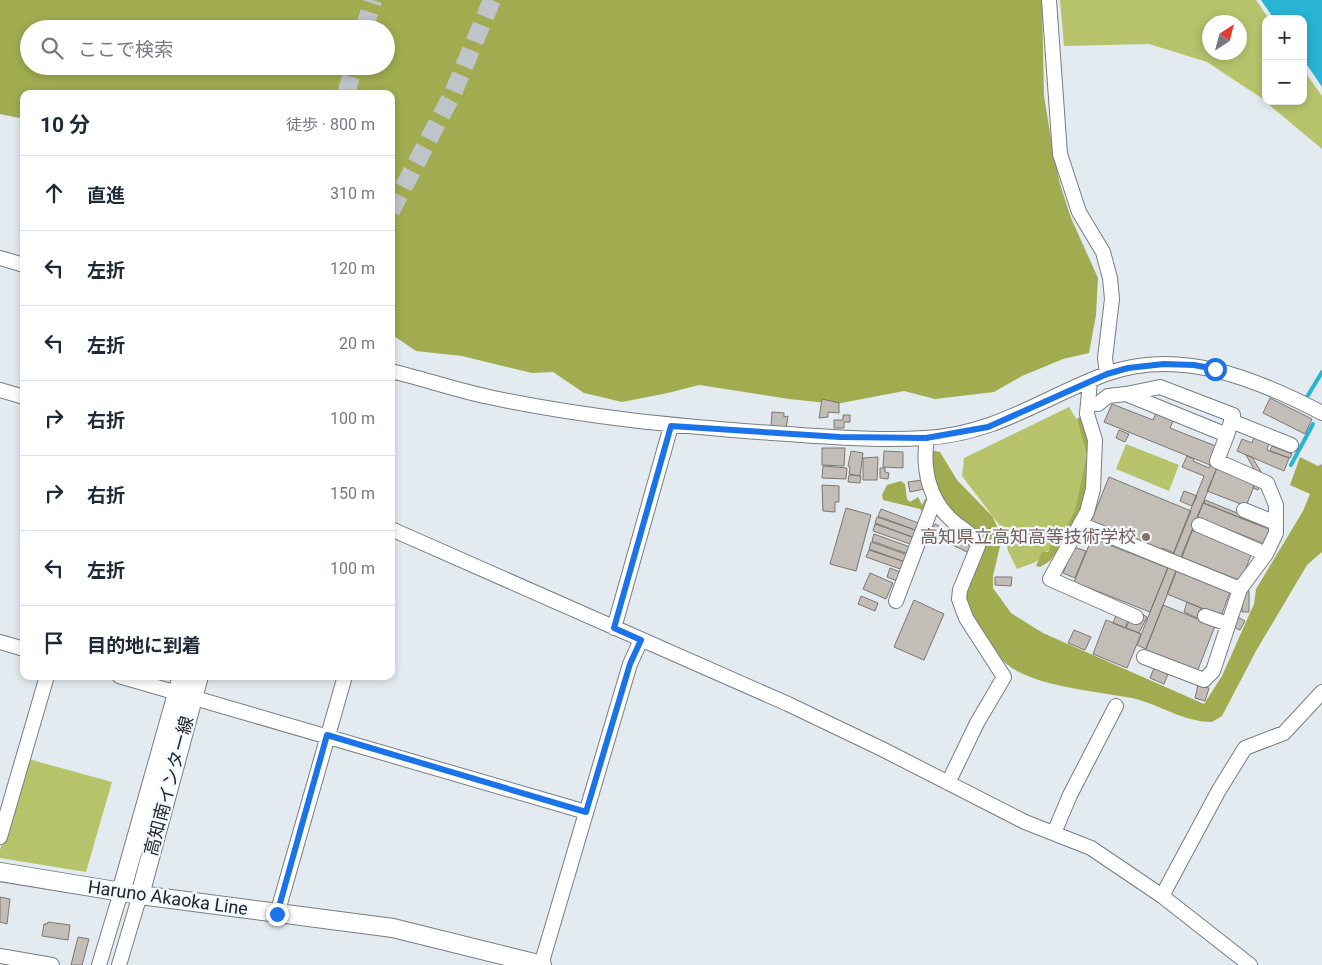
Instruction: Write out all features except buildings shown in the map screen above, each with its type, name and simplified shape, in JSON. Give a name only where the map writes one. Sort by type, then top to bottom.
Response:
[{"type":"main road","name":"高知南インター線","points":[[121,892],[184,689],[194,680]]},
{"type":"main road","name":"高知南インター線","points":[[140,895],[184,689]]},
{"type":"main road","name":"Haruno Akaoka Line","points":[[0,872],[140,895],[393,928],[541,965]]},
{"type":"street","points":[[1048,0],[1060,154],[1079,212],[1102,252],[1110,278],[1112,299],[1105,358],[1107,374]]},
{"type":"street","points":[[0,258],[20,263]]},
{"type":"street","points":[[395,371],[489,397],[671,426],[840,437],[926,438],[988,427],[1107,374],[1151,364],[1194,365],[1253,382],[1322,413]]},
{"type":"street","points":[[1090,381],[1087,408],[1095,440],[1096,463],[1093,489],[1080,524],[1050,579],[1136,617]]},
{"type":"street","points":[[1087,408],[1098,404],[1108,396],[1160,387],[1233,415],[1217,461],[1267,483],[1276,505],[1276,533],[1266,554],[1240,589],[1213,670],[1204,680],[1144,657]]},
{"type":"street","points":[[0,390],[20,395]]},
{"type":"street","points":[[1126,394],[1226,435]]},
{"type":"street","points":[[1231,421],[1291,445]]},
{"type":"street","points":[[614,628],[671,426]]},
{"type":"street","points":[[926,438],[926,472],[934,501],[947,517],[976,541],[978,550],[960,590],[961,608],[1004,677],[977,723],[948,783]]},
{"type":"street","points":[[896,601],[934,501]]},
{"type":"street","points":[[1244,510],[1276,523]]},
{"type":"street","points":[[1080,524],[1240,589]]},
{"type":"street","points":[[1199,526],[1266,554]]},
{"type":"street","points":[[395,531],[788,704],[1024,822],[1091,848],[1162,896],[1250,965]]},
{"type":"street","points":[[1205,616],[1228,624]]},
{"type":"street","points":[[541,965],[630,664],[641,640]]},
{"type":"street","points":[[0,642],[20,648]]},
{"type":"street","points":[[0,837],[46,680]]},
{"type":"street","points":[[139,680],[184,689],[327,735],[586,812]]},
{"type":"street","points":[[277,914],[344,680]]},
{"type":"street","points":[[1162,896],[1219,790],[1245,748],[1284,733],[1322,692]]},
{"type":"street","points":[[1054,833],[1070,795],[1116,706]]},
{"type":"street","points":[[99,965],[121,892]]},
{"type":"street","points":[[119,965],[140,895]]},
{"type":"street","points":[[0,956],[52,965]]},
{"type":"green space","points":[[0,0],[1042,0],[1044,96],[1052,145],[1060,184],[1071,218],[1098,278],[1096,315],[1089,353],[1063,359],[1022,376],[994,392],[935,399],[904,391],[836,404],[789,399],[699,385],[622,402],[584,393],[553,372],[532,373],[462,356],[416,351],[395,337],[395,90],[20,90],[20,118],[0,114]]},
{"type":"green space","points":[[1060,0],[1256,0],[1266,15],[1262,15],[1262,99],[1207,62],[1149,44],[1064,46]]},
{"type":"green space","points":[[1307,75],[1322,96],[1322,149],[1270,105],[1307,105]]},
{"type":"green space","points":[[1069,407],[1080,425],[1086,447],[1087,465],[1076,513],[1063,536],[1036,562],[1017,569],[1008,551],[1004,531],[962,476],[964,458]]},
{"type":"green space","points":[[1082,415],[1093,452],[1083,506],[1070,534],[1050,561],[1040,567],[1036,566],[1042,552],[1048,552],[1051,545],[1057,543],[1075,511],[1087,455],[1077,419]]},
{"type":"green space","points":[[1126,444],[1179,465],[1169,491],[1116,469]]},
{"type":"green space","points":[[930,450],[940,452],[957,480],[993,517],[1002,538],[993,576],[993,588],[1011,613],[1043,633],[1204,704],[1222,676],[1254,604],[1256,589],[1303,511],[1310,494],[1290,485],[1300,457],[1318,466],[1322,464],[1322,552],[1307,565],[1256,651],[1222,716],[1212,722],[1181,716],[1132,698],[1057,685],[1029,677],[1007,664],[994,651],[971,618],[965,603],[965,592],[971,573],[983,548],[934,490]]},
{"type":"green space","points":[[901,481],[905,484],[907,499],[910,502],[918,497],[922,505],[925,499],[930,501],[925,514],[920,509],[883,500],[882,495],[887,485]]},
{"type":"green space","points":[[25,758],[112,782],[86,872],[0,858],[0,850]]},
{"type":"water","points":[[1261,0],[1322,0],[1322,87],[1307,65],[1307,15],[1271,15]]},
{"type":"waterway","points":[[1307,397],[1322,372]]},
{"type":"waterway","points":[[1291,465],[1313,424]]},
{"type":"tunnel","points":[[367,20],[373,0]]},
{"type":"tunnel","points":[[395,203],[453,93],[492,0]]},
{"type":"tunnel","points":[[347,90],[351,75]]},
{"type":"place","name":"高知県立高知高等技術学校","points":[[1146,537]]},
{"type":"route","points":[[277,914],[327,735],[586,812],[630,664],[641,640],[614,628],[671,426],[840,437],[926,438],[988,427],[1090,381],[1128,368],[1164,364],[1194,365],[1215,369]]}]
